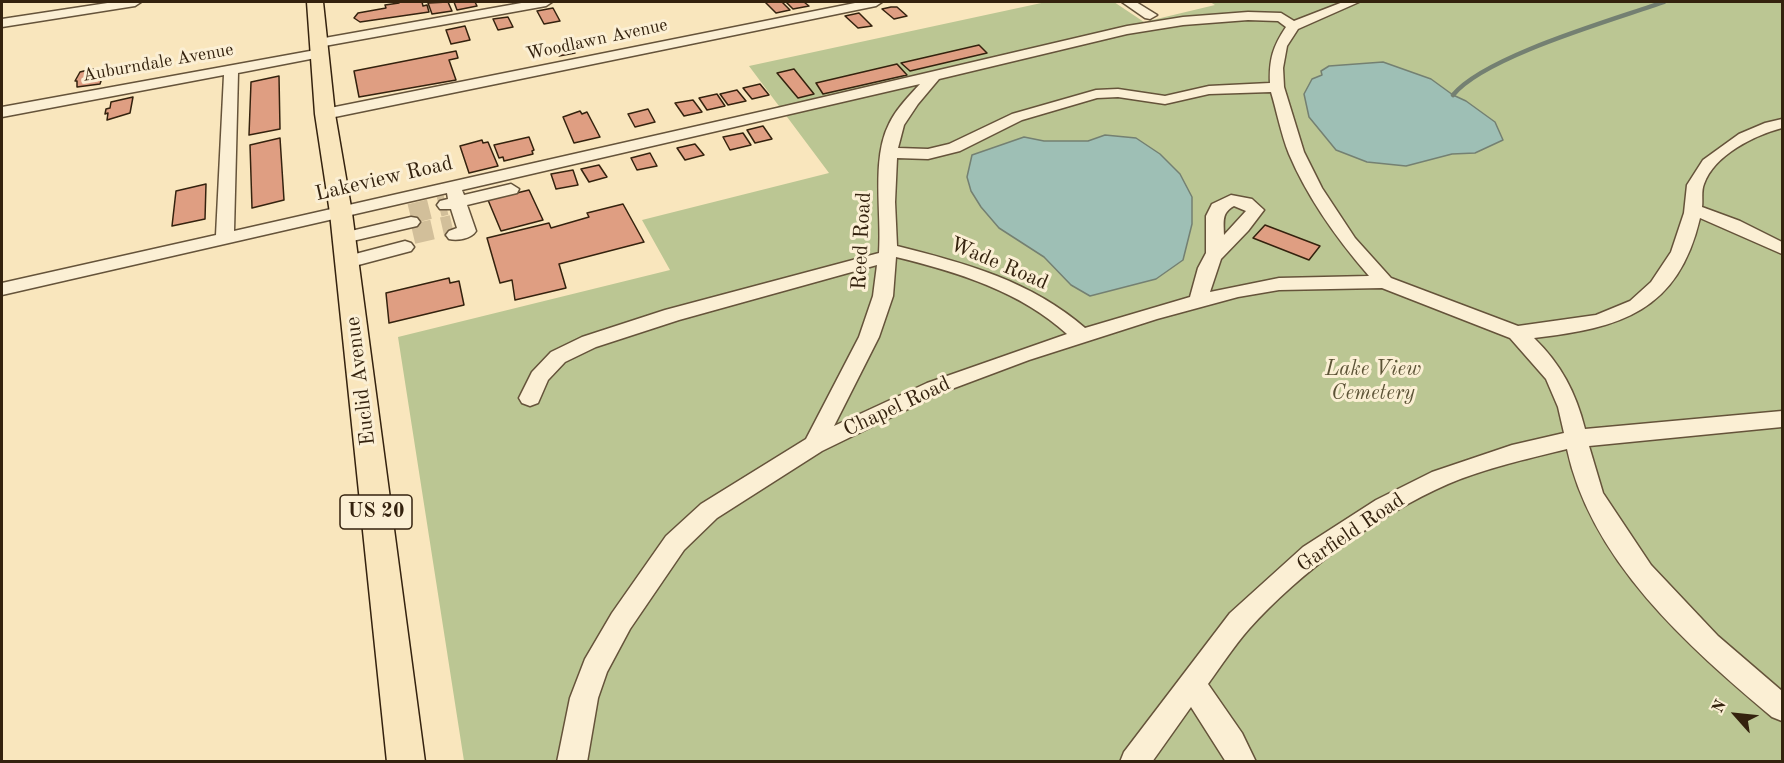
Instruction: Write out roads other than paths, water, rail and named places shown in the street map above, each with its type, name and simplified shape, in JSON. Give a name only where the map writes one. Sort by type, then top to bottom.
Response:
[{"type":"main road","name":"Euclid Avenue","points":[[315,2],[325,114],[341,213],[406,762]]},
{"type":"street","points":[[2,23],[135,2]]},
{"type":"street","name":"Auburndale Avenue","points":[[2,112],[231,69],[320,48],[546,2]]},
{"type":"street","name":"Woodlawn Avenue","points":[[325,114],[876,2]]},
{"type":"street","points":[[1128,2],[1149,15]]},
{"type":"street","points":[[1265,2],[1287,22]]},
{"type":"street","points":[[1287,22],[1353,2]]},
{"type":"street","name":"Lakeview Road","points":[[2,290],[341,213],[405,227],[777,113],[1117,32],[1183,21],[1248,16],[1287,22]]},
{"type":"street","points":[[1287,22],[1276,68],[1277,87],[1296,152],[1314,188],[1348,241],[1384,282],[1517,333],[1548,364],[1560,384],[1591,492],[1621,544],[1686,621],[1782,708]]},
{"type":"street","points":[[225,239],[231,69]]},
{"type":"street","name":"Reed Road","points":[[814,445],[843,382],[869,337],[883,296],[887,252],[886,202],[889,153],[896,125],[912,101],[935,75]]},
{"type":"street","points":[[889,153],[928,154],[954,148],[1017,117],[1096,94],[1118,93],[1166,100],[1209,90],[1277,87]]},
{"type":"street","points":[[1517,333],[1579,325],[1611,317],[1635,306],[1662,286],[1676,261],[1694,210],[1695,184],[1727,147],[1753,132],[1782,123]]},
{"type":"street","points":[[455,212],[511,189]]},
{"type":"street","points":[[1694,210],[1734,225],[1782,249]]},
{"type":"street","points":[[345,250],[405,227]]},
{"type":"street","points":[[530,398],[539,377],[558,357],[590,342],[672,315],[887,252]]},
{"type":"street","name":"Wade Road","points":[[887,252],[951,265],[1030,297],[1058,315],[1083,337]]},
{"type":"street","points":[[1199,300],[1202,284],[1215,253]]},
{"type":"street","name":"Chapel Road","points":[[572,762],[584,698],[595,668],[621,621],[675,543],[709,511],[814,445],[934,387],[1022,355],[1199,300],[1279,284],[1384,282]]},
{"type":"street","name":"Garfield Road","points":[[1134,762],[1239,621],[1304,562],[1384,507],[1440,478],[1512,454],[1575,439],[1782,419]]},
{"type":"street","points":[[1191,683],[1222,727],[1242,762]]},
{"type":"water","points":[[1383,62],[1431,79],[1453,95],[1466,101],[1495,122],[1503,140],[1475,153],[1452,154],[1406,166],[1367,162],[1336,150],[1309,117],[1304,94],[1312,79],[1322,75],[1321,71],[1329,66]]},
{"type":"water","points":[[1105,135],[1136,138],[1160,154],[1180,174],[1192,197],[1192,224],[1183,260],[1156,279],[1090,296],[1071,285],[1044,257],[999,228],[981,207],[971,191],[967,177],[972,155],[1024,137],[1044,141],[1088,141]]},
{"type":"waterway","points":[[1453,95],[1469,81],[1520,53],[1664,2]]},
{"type":"tunnel","points":[[410,214],[446,205]]},
{"type":"tunnel","points":[[413,234],[452,225]]},
{"type":"park label","name":"Lake View Cemetery","points":[[1373,381]]}]
